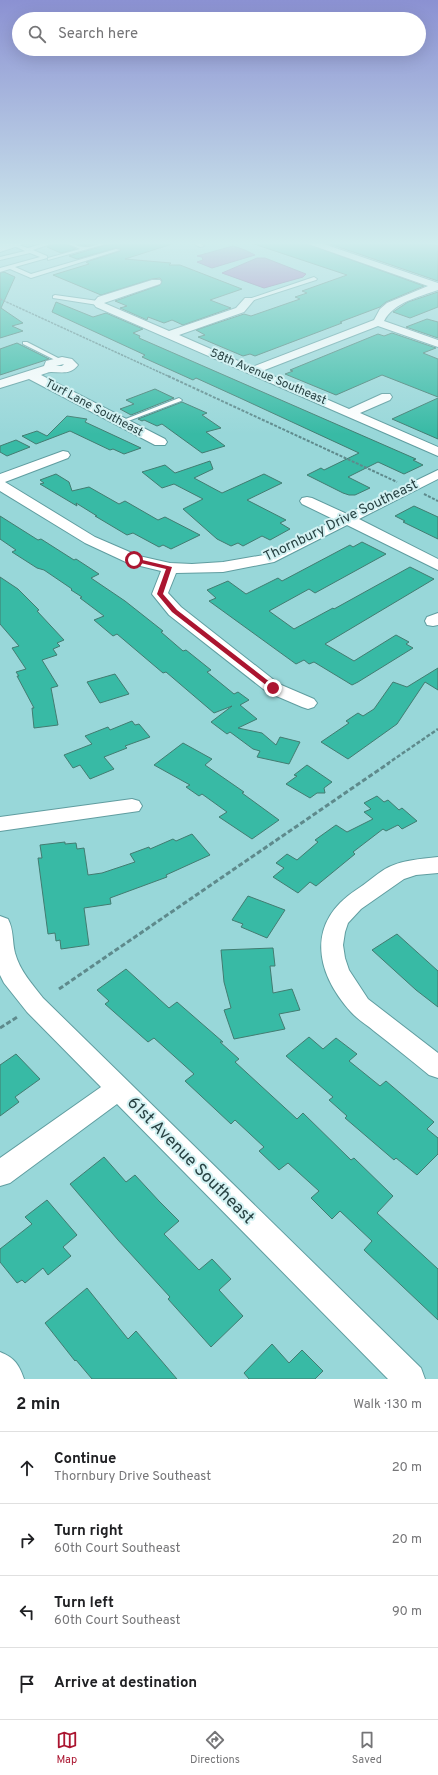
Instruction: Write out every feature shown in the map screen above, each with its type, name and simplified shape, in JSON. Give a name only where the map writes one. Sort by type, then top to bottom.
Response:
[{"type":"street","name":"58th Avenue Southeast","points":[[101,305],[438,452]]},
{"type":"street","points":[[168,335],[240,310],[244,305]]},
{"type":"street","points":[[252,370],[378,322],[384,311],[391,305]]},
{"type":"street","points":[[378,322],[438,344]]},
{"type":"street","name":"Turf Lane Southeast","points":[[0,384],[50,368],[60,370],[69,368],[72,365],[69,362],[61,361]]},
{"type":"street","name":"Turf Lane Southeast","points":[[30,374],[160,442]]},
{"type":"street","points":[[350,413],[386,397]]},
{"type":"street","points":[[0,479],[63,455]]},
{"type":"street","name":"Thornbury Drive Southeast","points":[[0,485],[90,540],[134,560],[170,568],[192,569],[223,567],[268,560],[438,474]]},
{"type":"street","points":[[307,501],[438,565]]},
{"type":"street","points":[[170,568],[160,594],[174,611],[273,688],[308,703]]},
{"type":"street","points":[[0,824],[132,806]]},
{"type":"street","points":[[438,865],[419,867],[396,873],[349,907],[338,921],[332,941],[332,958],[344,985],[356,1001],[438,1067]]},
{"type":"street","name":"61st Avenue Southeast","points":[[0,925],[2,952],[12,976],[34,1005],[410,1379]]},
{"type":"street","points":[[0,1174],[118,1089]]},
{"type":"street","points":[[0,1367],[9,1379]]},
{"type":"lane","points":[[25,343],[61,361]]},
{"type":"lane","points":[[121,422],[179,400]]},
{"type":"path","points":[[14,305],[398,483]]},
{"type":"path","points":[[421,493],[438,501]]},
{"type":"path","points":[[58,989],[438,729]]},
{"type":"path","points":[[0,1028],[19,1016]]},
{"type":"building","points":[[0,305],[2,305],[1,308],[23,323],[12,326],[23,331],[0,338]]},
{"type":"building","points":[[55,305],[64,305],[93,317],[106,313],[143,329],[133,333],[140,336],[139,338],[416,459],[413,460],[423,465],[404,474],[378,462],[348,477],[370,488],[355,495],[343,493],[307,475],[321,468],[324,470],[359,453],[196,378],[193,380],[142,357],[145,355],[52,312]]},
{"type":"building","points":[[125,305],[224,305],[231,308],[183,325],[172,320],[164,323],[148,317],[147,320],[120,308],[127,306]]},
{"type":"building","points":[[282,305],[382,305],[340,322],[342,323],[255,356],[250,354],[243,356],[198,337],[205,335],[196,330],[244,314],[251,316]]},
{"type":"building","points":[[403,305],[438,305],[438,307],[410,318],[393,312]]},
{"type":"building","points":[[427,319],[438,322],[438,338],[406,327]]},
{"type":"building","points":[[392,333],[436,348],[423,353],[438,359],[438,397],[382,375],[336,395],[285,374],[293,371],[290,370],[378,334],[384,336]]},
{"type":"building","points":[[17,343],[49,359],[0,375],[0,349]]},
{"type":"building","points":[[155,389],[174,398],[131,415],[120,409],[134,404],[126,400]]},
{"type":"building","points":[[438,398],[438,439],[392,419]]},
{"type":"building","points":[[182,402],[207,413],[202,415],[221,428],[206,432],[225,446],[202,453],[162,424],[157,426],[138,419]]},
{"type":"building","points":[[67,416],[87,419],[85,422],[141,448],[124,454],[113,449],[110,450],[70,431],[36,444],[22,436],[37,431],[47,436]]},
{"type":"building","points":[[16,440],[30,447],[7,456],[0,452],[0,446]]},
{"type":"building","points":[[210,461],[213,469],[194,478],[222,493],[264,474],[282,483],[247,500],[286,520],[280,523],[290,529],[270,540],[262,536],[243,546],[238,543],[231,546],[217,539],[183,509],[203,499],[174,484],[162,488],[142,472],[165,465],[175,473]]},
{"type":"building","points":[[56,474],[69,482],[72,491],[89,487],[119,504],[125,501],[158,520],[165,517],[200,535],[171,549],[163,545],[159,547],[133,533],[127,535],[76,503],[77,506],[40,484],[44,483],[40,480]]},
{"type":"building","points":[[414,506],[438,517],[438,539],[403,522],[405,521],[395,516]]},
{"type":"building","points":[[0,516],[38,540],[41,539],[99,574],[91,578],[125,601],[163,631],[161,632],[183,651],[186,650],[211,670],[207,672],[234,694],[238,692],[249,700],[240,705],[257,719],[238,728],[262,733],[276,745],[280,737],[300,742],[289,764],[257,757],[260,751],[253,749],[230,732],[227,734],[211,722],[232,706],[214,713],[166,672],[163,673],[117,634],[113,636],[94,620],[104,616],[80,598],[82,597],[71,590],[72,589],[44,570],[37,568],[12,552],[16,550],[0,539]]},
{"type":"building","points":[[362,542],[386,554],[315,593],[309,589],[269,611],[294,629],[333,608],[334,609],[410,567],[434,579],[325,644],[354,661],[396,635],[409,642],[406,644],[413,648],[352,685],[314,662],[309,664],[304,660],[296,664],[209,601],[216,598],[207,590],[228,581],[246,594],[278,578],[282,581],[350,545],[353,547]]},
{"type":"building","points":[[0,577],[18,589],[39,610],[37,611],[64,640],[57,643],[60,646],[53,649],[57,655],[42,660],[58,686],[51,688],[58,725],[34,728],[32,708],[34,708],[16,672],[26,669],[12,648],[19,646],[0,624]]},
{"type":"building","points":[[438,668],[438,690],[425,682],[397,724],[348,759],[321,742],[349,723],[346,721],[358,713],[363,716],[374,709],[393,682],[407,687]]},
{"type":"building","points":[[115,674],[129,694],[100,703],[87,682]]},
{"type":"building","points":[[132,721],[135,725],[139,724],[150,737],[125,746],[127,748],[104,757],[114,769],[90,779],[80,765],[73,768],[64,755],[92,744],[85,736],[108,727],[110,730]]},
{"type":"building","points":[[183,743],[212,759],[205,765],[244,792],[242,793],[279,820],[252,839],[219,817],[227,812],[202,794],[199,796],[186,787],[190,785],[154,765]]},
{"type":"building","points":[[307,765],[332,782],[324,788],[325,793],[317,793],[310,798],[286,784],[297,776],[294,775]]},
{"type":"building","points":[[377,796],[384,802],[388,800],[399,810],[402,808],[417,821],[402,829],[398,825],[386,831],[383,829],[353,852],[355,854],[316,886],[310,882],[298,893],[273,877],[284,868],[276,863],[287,854],[297,860],[318,842],[315,840],[336,825],[347,832],[373,819],[364,812],[371,809],[364,803]]},
{"type":"building","points":[[192,834],[210,855],[166,875],[167,877],[110,898],[111,904],[84,908],[89,945],[61,949],[60,940],[56,941],[55,933],[48,934],[38,858],[42,858],[40,845],[65,842],[65,844],[76,843],[77,849],[84,848],[88,875],[102,873],[135,862],[130,854],[149,847],[150,849],[173,839],[176,841]]},
{"type":"building","points":[[248,896],[285,910],[267,938],[241,927],[243,924],[232,920]]},
{"type":"building","points":[[397,934],[438,971],[438,1007],[416,990],[372,950]]},
{"type":"building","points":[[273,948],[275,966],[270,966],[273,993],[292,989],[300,1010],[279,1014],[285,1029],[234,1039],[224,1010],[231,1008],[224,982],[221,950]]},
{"type":"building","points":[[126,969],[169,1008],[177,1002],[223,1042],[220,1042],[239,1059],[235,1062],[297,1119],[303,1113],[351,1160],[354,1158],[393,1196],[377,1213],[438,1269],[438,1320],[364,1250],[372,1241],[340,1211],[332,1219],[311,1198],[319,1191],[288,1163],[279,1170],[259,1151],[264,1147],[235,1120],[231,1124],[185,1081],[194,1074],[154,1038],[148,1042],[105,1004],[109,1001],[97,990]]},
{"type":"building","points":[[309,1037],[323,1049],[336,1038],[357,1054],[349,1061],[380,1086],[386,1081],[434,1122],[427,1129],[438,1138],[438,1154],[417,1175],[396,1158],[394,1160],[345,1118],[347,1116],[329,1100],[333,1097],[286,1056]]},
{"type":"building","points":[[16,1054],[40,1079],[15,1097],[19,1102],[0,1116],[0,1065]]},
{"type":"building","points":[[104,1157],[126,1182],[135,1175],[179,1221],[164,1234],[199,1270],[212,1259],[231,1279],[219,1290],[243,1316],[211,1347],[168,1299],[170,1297],[70,1184]]},
{"type":"building","points":[[47,1200],[77,1235],[63,1247],[71,1256],[48,1275],[43,1268],[25,1283],[22,1280],[17,1283],[0,1262],[0,1249],[32,1224],[25,1217]]},
{"type":"building","points":[[87,1288],[128,1339],[136,1331],[177,1379],[92,1379],[76,1360],[75,1361],[45,1323]]},
{"type":"building","points":[[272,1344],[289,1363],[302,1350],[323,1371],[315,1379],[249,1379],[244,1373]]},
{"type":"route","points":[[134,560],[170,568],[160,594],[174,611],[273,688]]}]
